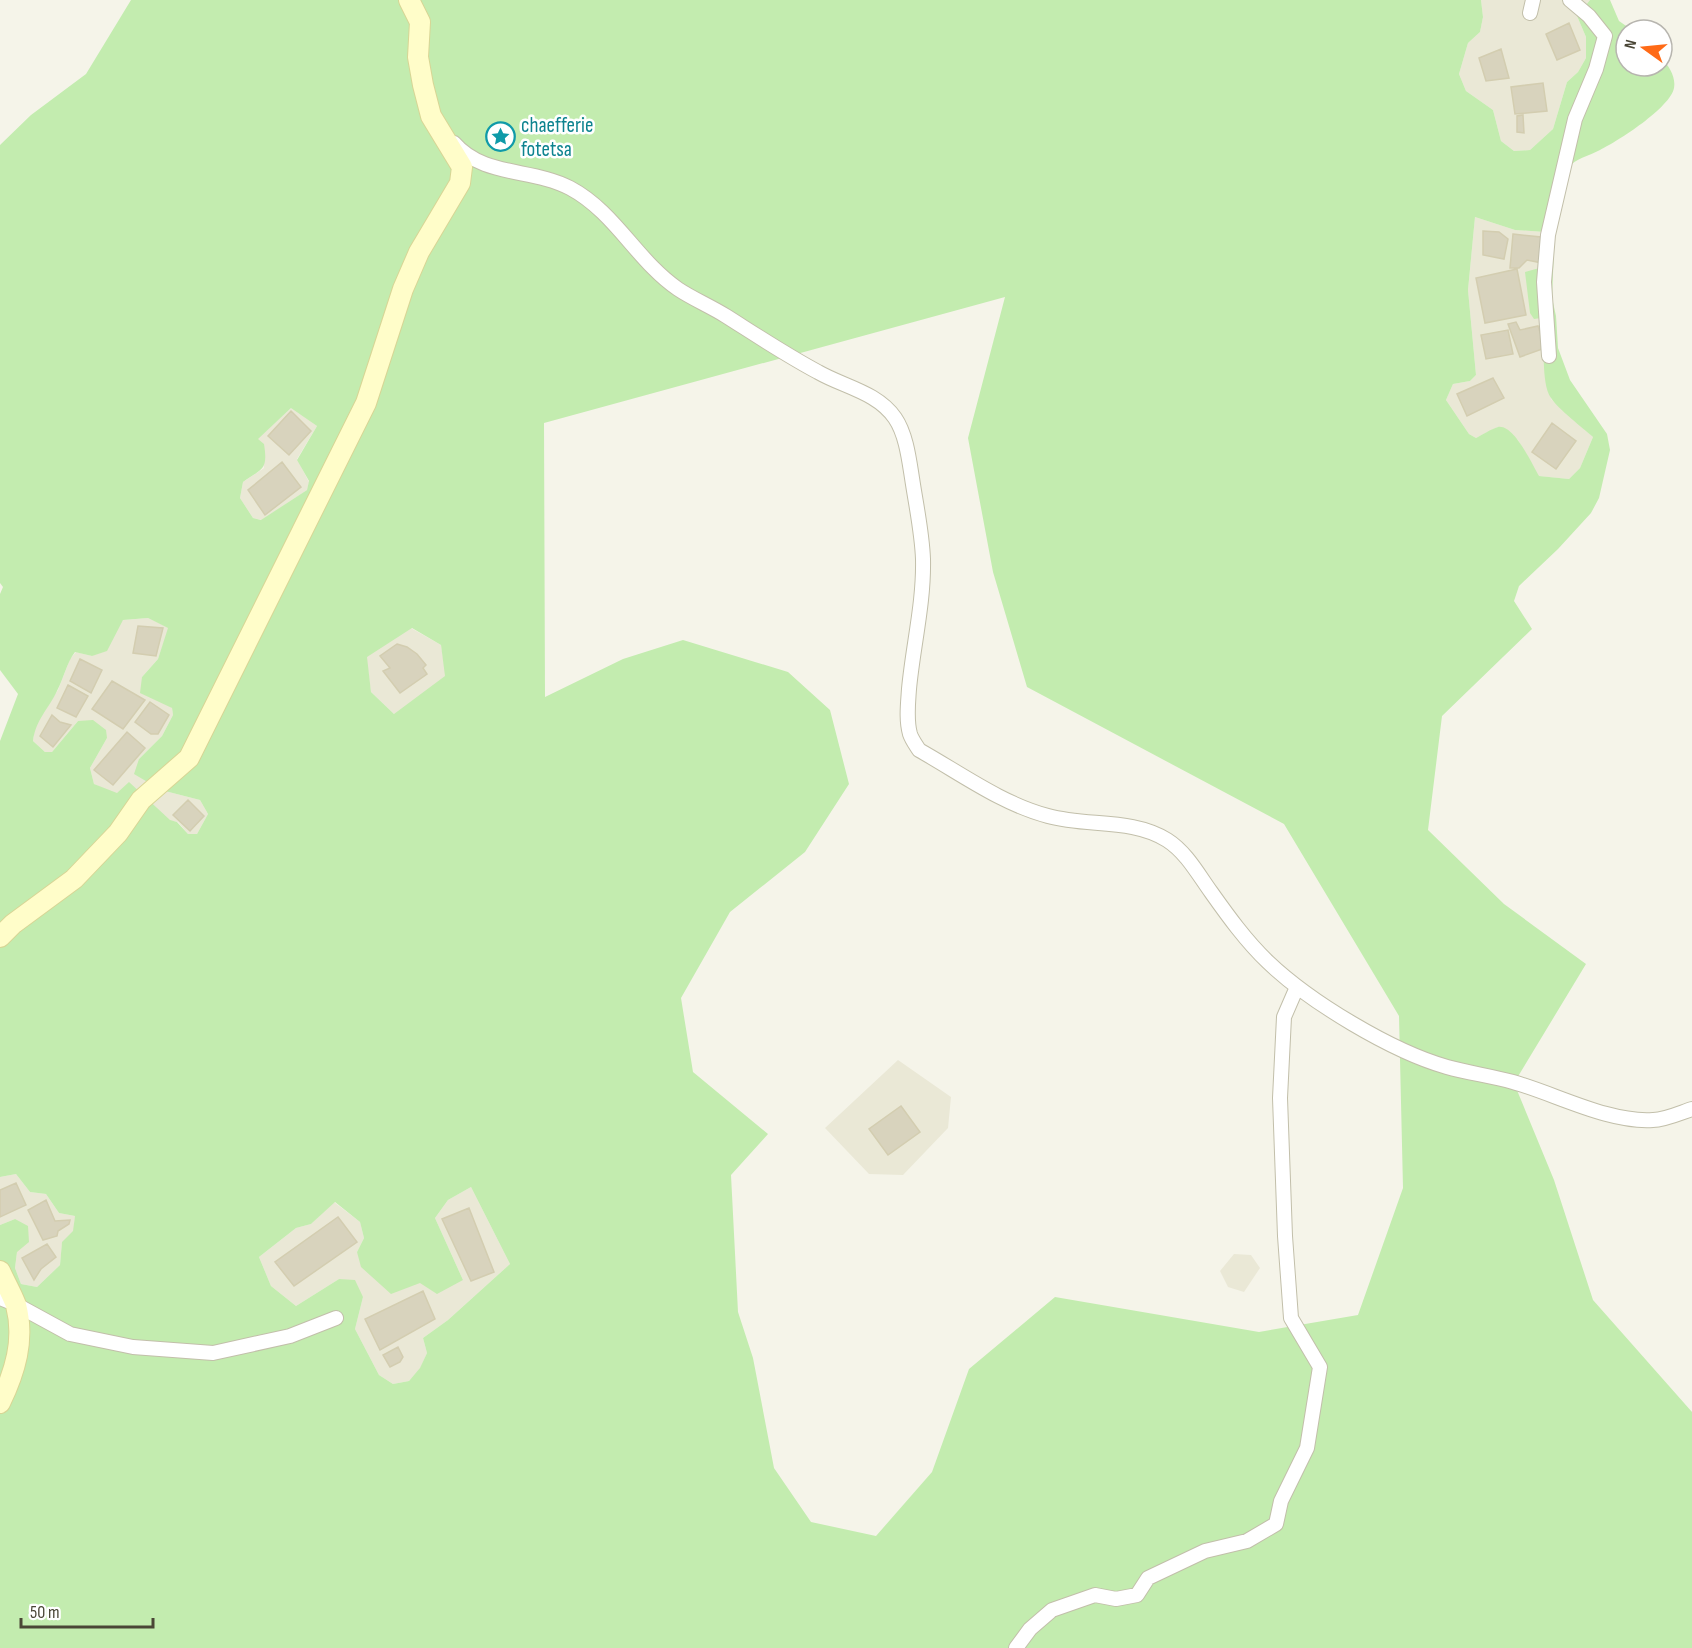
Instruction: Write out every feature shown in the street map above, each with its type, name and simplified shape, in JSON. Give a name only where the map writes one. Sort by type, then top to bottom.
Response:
[{"type":"street","points":[[1549,356],[1544,282],[1548,235],[1575,119],[1596,69],[1605,36],[1589,16],[1570,0]]},
{"type":"street","points":[[0,937],[13,924],[74,879],[117,833],[141,800],[189,758],[366,403],[403,289],[419,252],[460,183],[462,167],[431,116],[418,57],[420,22],[407,1]]},
{"type":"street","points":[[431,116],[461,151],[474,160],[494,167],[536,175],[569,188],[596,206],[621,230],[656,273],[679,290],[723,314],[820,374],[861,391],[886,405],[897,420],[904,440],[923,558],[922,585],[910,675],[908,721],[910,736],[919,750],[1025,808],[1072,821],[1140,829],[1153,832],[1169,841],[1188,860],[1249,941],[1268,962],[1297,987],[1328,1008],[1418,1057],[1446,1067],[1514,1083],[1611,1115],[1634,1120],[1655,1120],[1692,1109]]},
{"type":"street","points":[[1016,1648],[1030,1629],[1052,1610],[1095,1595],[1116,1599],[1137,1595],[1148,1578],[1205,1551],[1247,1541],[1276,1524],[1281,1501],[1307,1448],[1320,1367],[1291,1318],[1285,1236],[1280,1098],[1283,1029],[1284,1017],[1297,987]]},
{"type":"street","points":[[0,1271],[8,1301],[21,1334],[11,1380],[0,1404]]},
{"type":"street","points":[[8,1301],[70,1334],[133,1347],[213,1353],[290,1336],[336,1318]]},
{"type":"shaded area","points":[[1481,0],[1590,0],[1577,16],[1586,37],[1586,58],[1578,72],[1567,82],[1553,129],[1530,150],[1514,151],[1501,141],[1493,110],[1466,91],[1459,74],[1468,43],[1480,32],[1483,17]]},
{"type":"shaded area","points":[[1475,217],[1515,230],[1545,232],[1541,318],[1551,399],[1593,437],[1580,468],[1569,479],[1538,476],[1518,440],[1498,427],[1476,438],[1469,434],[1446,400],[1453,384],[1470,381],[1476,375],[1468,290]]},
{"type":"shaded area","points":[[292,407],[317,426],[297,459],[309,482],[307,490],[262,520],[253,518],[240,498],[243,482],[264,468],[257,439]]},
{"type":"shaded area","points":[[148,618],[169,628],[158,659],[142,677],[172,708],[173,715],[162,736],[139,759],[161,790],[200,800],[208,814],[197,834],[188,834],[178,822],[170,821],[94,784],[90,768],[107,738],[78,721],[52,752],[45,752],[33,741],[35,725],[58,690],[70,659],[76,652],[92,656],[123,620]]},
{"type":"shaded area","points":[[411,628],[441,645],[446,676],[395,715],[371,692],[366,656]]},
{"type":"shaded area","points":[[898,1060],[951,1097],[948,1128],[903,1175],[869,1174],[825,1128]]},
{"type":"shaded area","points":[[16,1174],[30,1192],[46,1194],[59,1213],[75,1216],[74,1231],[62,1243],[60,1265],[37,1287],[21,1284],[15,1268],[17,1252],[15,1219],[0,1225],[0,1177]]},
{"type":"shaded area","points":[[471,1187],[510,1264],[448,1320],[423,1338],[427,1353],[420,1369],[409,1381],[393,1384],[379,1375],[355,1329],[363,1297],[339,1279],[296,1306],[271,1286],[259,1257],[296,1228],[311,1224],[334,1202],[360,1222],[364,1238],[357,1252],[420,1283],[463,1280],[435,1218],[448,1200]]},
{"type":"shaded area","points":[[1234,1254],[1251,1255],[1260,1268],[1244,1292],[1228,1287],[1220,1271]]},
{"type":"green space","points":[[131,0],[1481,0],[1483,17],[1480,32],[1468,43],[1459,74],[1466,91],[1493,110],[1501,141],[1514,151],[1530,150],[1553,129],[1567,82],[1578,72],[1586,58],[1586,37],[1577,16],[1590,0],[1610,0],[1618,18],[1614,18],[1614,78],[1673,78],[1674,88],[1654,114],[1608,146],[1575,162],[1568,168],[1556,218],[1552,298],[1556,316],[1558,348],[1570,380],[1607,434],[1610,450],[1599,498],[1591,513],[1519,586],[1514,601],[1532,629],[1442,716],[1428,830],[1504,904],[1586,964],[1514,1083],[1554,1180],[1593,1300],[1692,1412],[1692,1648],[0,1648],[0,1225],[15,1219],[28,1226],[29,1242],[17,1252],[15,1268],[21,1284],[37,1287],[60,1265],[62,1242],[73,1231],[75,1216],[59,1213],[46,1194],[30,1192],[16,1174],[0,1177],[0,741],[18,694],[0,670],[0,594],[3,587],[0,583],[0,145],[31,115],[86,74]],"holes":[[[1475,217],[1515,230],[1545,232],[1543,267],[1525,272],[1530,313],[1534,319],[1541,318],[1544,372],[1548,391],[1555,403],[1593,437],[1580,468],[1569,479],[1539,476],[1522,446],[1504,428],[1495,428],[1476,438],[1469,434],[1446,400],[1453,384],[1470,381],[1476,375],[1468,290]],[[1005,297],[968,438],[993,572],[1027,687],[1284,824],[1399,1016],[1403,1188],[1358,1315],[1259,1332],[1055,1297],[969,1369],[932,1472],[876,1536],[811,1522],[774,1468],[753,1358],[738,1312],[731,1175],[768,1134],[693,1072],[681,998],[730,912],[805,852],[849,784],[830,710],[788,672],[683,640],[623,659],[545,697],[544,423]],[[291,408],[317,426],[297,460],[309,481],[307,490],[261,520],[253,518],[240,498],[243,482],[259,471],[264,464],[264,444],[258,439]],[[148,618],[168,628],[158,659],[142,677],[140,693],[172,708],[173,715],[162,736],[139,759],[134,774],[161,790],[200,800],[208,814],[197,834],[188,834],[129,782],[117,793],[94,784],[90,768],[107,738],[106,730],[93,720],[78,721],[52,752],[45,752],[33,741],[40,721],[75,652],[92,656],[107,651],[123,620]],[[412,628],[441,645],[445,676],[394,714],[371,692],[367,657]],[[471,1187],[510,1264],[448,1320],[423,1338],[427,1353],[420,1368],[409,1381],[393,1384],[379,1375],[355,1329],[363,1297],[355,1280],[339,1279],[296,1306],[271,1286],[259,1257],[296,1228],[311,1224],[335,1202],[360,1222],[364,1238],[357,1252],[361,1267],[391,1294],[420,1283],[437,1294],[463,1280],[435,1218],[448,1200]]]},
{"type":"building","points":[[1569,23],[1580,50],[1557,60],[1546,34]]},
{"type":"building","points":[[1501,49],[1509,78],[1486,81],[1479,58]]},
{"type":"building","points":[[1543,83],[1547,111],[1515,114],[1511,87]]},
{"type":"building","points":[[1523,115],[1524,133],[1517,132],[1517,116]]},
{"type":"building","points":[[1483,231],[1499,232],[1508,239],[1504,259],[1483,255]]},
{"type":"building","points":[[1513,234],[1541,237],[1542,263],[1527,260],[1519,268],[1510,268]]},
{"type":"building","points":[[1517,269],[1526,315],[1485,323],[1476,278]]},
{"type":"building","points":[[1516,322],[1520,330],[1538,326],[1545,348],[1520,357],[1508,324]]},
{"type":"building","points":[[1508,330],[1513,354],[1486,359],[1481,335]]},
{"type":"building","points":[[1493,378],[1504,398],[1467,416],[1457,394]]},
{"type":"building","points":[[291,411],[311,431],[289,455],[268,436]]},
{"type":"building","points":[[1552,423],[1576,441],[1556,469],[1532,452]]},
{"type":"building","points":[[282,462],[301,487],[265,515],[248,490]]},
{"type":"building","points":[[138,626],[163,628],[156,656],[133,653]]},
{"type":"building","points":[[397,644],[417,654],[426,665],[423,668],[427,674],[400,693],[383,671],[390,668],[380,656]]},
{"type":"building","points":[[80,659],[102,670],[91,693],[70,681]]},
{"type":"building","points":[[112,681],[145,700],[123,729],[92,709]]},
{"type":"building","points":[[68,685],[88,696],[76,717],[57,708]]},
{"type":"building","points":[[150,702],[169,715],[158,734],[151,734],[135,722]]},
{"type":"building","points":[[52,715],[60,722],[71,725],[53,747],[40,736]]},
{"type":"building","points":[[127,732],[145,748],[113,785],[94,770]]},
{"type":"building","points":[[188,800],[204,816],[190,831],[173,815]]},
{"type":"building","points":[[901,1106],[920,1132],[888,1155],[869,1129]]},
{"type":"building","points":[[16,1183],[26,1205],[0,1217],[0,1190]]},
{"type":"building","points":[[46,1200],[55,1221],[70,1220],[69,1224],[58,1231],[57,1236],[43,1240],[28,1210]]},
{"type":"building","points":[[469,1208],[494,1272],[471,1281],[442,1219]]},
{"type":"building","points":[[338,1217],[357,1242],[294,1286],[275,1262]]},
{"type":"building","points":[[47,1244],[56,1257],[41,1269],[34,1280],[22,1258]]},
{"type":"building","points":[[423,1291],[435,1319],[380,1350],[365,1319]]},
{"type":"building","points":[[398,1347],[403,1357],[400,1362],[390,1367],[383,1355]]},
{"type":"place","name":"chaefferie fotetsa","points":[[500,137]]}]
